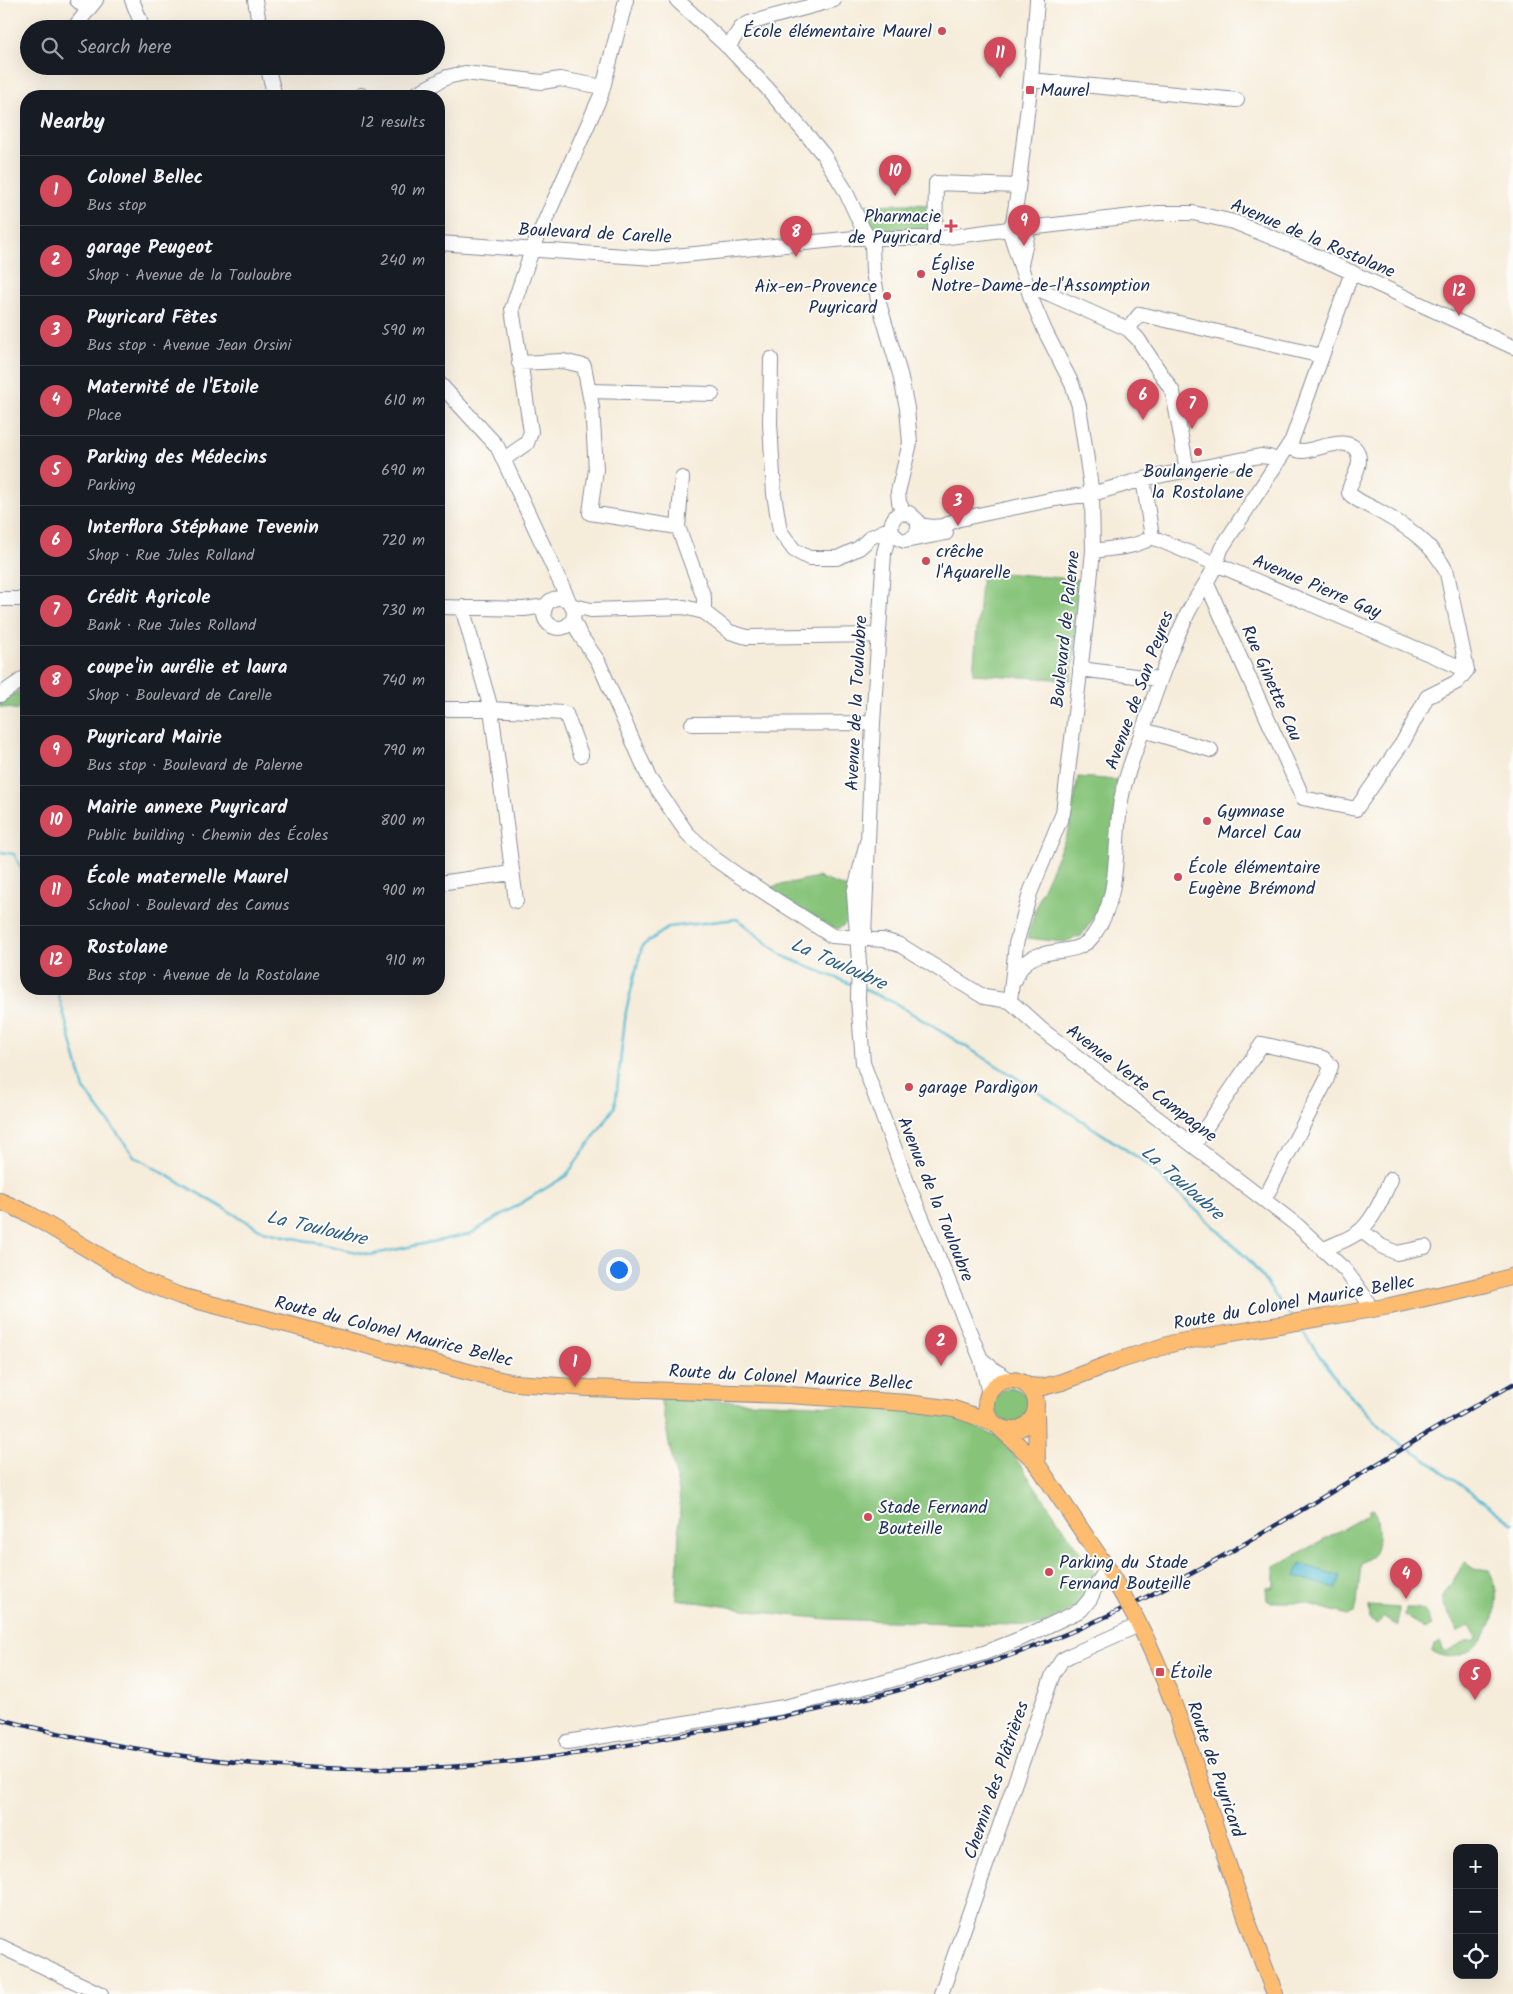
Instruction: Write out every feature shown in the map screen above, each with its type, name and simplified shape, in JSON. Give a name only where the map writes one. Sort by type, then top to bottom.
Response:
[{"type":"main road","name":"Route du Colonel Maurice Bellec","points":[[0,1201],[29,1214],[140,1280],[180,1296],[491,1378],[544,1386],[788,1395],[954,1408],[978,1405],[988,1396]]},
{"type":"main road","name":"Route du Colonel Maurice Bellec","points":[[1028,1386],[1043,1387],[1166,1345],[1371,1310],[1487,1284],[1513,1276]]},
{"type":"main road","name":"Route du Colonel Maurice Bellec","points":[[1034,1416],[1049,1397],[1061,1387],[1085,1374]]},
{"type":"main road","points":[[1020,1381],[1028,1386],[1037,1402],[1034,1416],[1022,1428],[1012,1431],[996,1425],[987,1414],[988,1396],[1000,1382],[1020,1381]]},
{"type":"main road","name":"Route du Colonel Maurice Bellec","points":[[954,1408],[996,1425]]},
{"type":"main road","name":"Route de Puyricard","points":[[1034,1416],[1030,1442],[1036,1463]]},
{"type":"main road","name":"Route de Puyricard","points":[[996,1425],[1036,1463],[1107,1568],[1136,1620],[1154,1658],[1191,1754],[1240,1899],[1275,1994]]},
{"type":"street","points":[[77,0],[92,5],[80,20]]},
{"type":"street","points":[[132,0],[140,20]]},
{"type":"street","points":[[255,0],[258,20]]},
{"type":"street","points":[[504,458],[527,443],[531,432],[512,309],[532,250],[603,88],[626,0]]},
{"type":"street","points":[[677,0],[728,47],[767,88],[823,154],[845,190],[872,244],[873,272],[878,300],[900,374],[907,408],[910,443],[898,492],[899,502],[904,513]]},
{"type":"street","points":[[728,47],[741,28],[749,23],[834,0]]},
{"type":"street","points":[[1019,229],[1018,192],[1031,80],[1037,0]]},
{"type":"street","points":[[423,90],[447,77],[465,73],[542,82],[560,79],[603,88]]},
{"type":"street","points":[[269,75],[273,90]]},
{"type":"street","points":[[1031,80],[1237,100]]},
{"type":"street","points":[[935,238],[936,183],[1018,192]]},
{"type":"street","name":"Avenue de la Rostolane","points":[[935,238],[1126,216],[1159,213],[1193,213],[1234,222],[1352,272],[1513,347]]},
{"type":"street","name":"Boulevard de Palerne","points":[[1010,1002],[1016,944],[1022,918],[1030,893],[1063,813],[1093,551],[1092,494],[1079,406],[1072,384],[1045,331],[1014,250],[1019,229]]},
{"type":"street","name":"Boulevard de Carelle","points":[[445,243],[654,258],[846,238],[935,238]]},
{"type":"street","name":"Avenue de San Peyres","points":[[1013,984],[1024,964],[1047,952],[1068,950],[1080,946],[1092,938],[1101,923],[1113,892],[1124,784],[1159,679],[1191,606],[1207,584],[1217,565],[1221,549],[1292,440],[1352,272]]},
{"type":"street","points":[[1027,285],[1128,329],[1138,339],[1173,392],[1187,470]]},
{"type":"street","points":[[1128,329],[1140,314],[1322,356]]},
{"type":"street","points":[[772,359],[770,423],[774,494],[780,531],[794,550],[809,558],[837,558],[859,548],[871,537],[946,533],[958,526],[966,518]]},
{"type":"street","points":[[519,363],[563,361],[584,366],[592,408],[596,469],[590,513],[678,527]]},
{"type":"street","points":[[445,390],[497,446],[504,458],[557,574],[580,635],[598,661],[649,778],[687,833],[715,859],[832,936],[883,940],[900,945],[984,997],[1010,1002]]},
{"type":"street","points":[[589,391],[712,394]]},
{"type":"street","points":[[1288,447],[1301,451],[1342,443],[1350,445],[1357,450],[1358,467],[1355,479],[1348,488],[1349,493],[1407,527],[1425,542],[1442,561],[1447,573],[1467,670]]},
{"type":"street","points":[[919,525],[944,526],[966,518],[1055,499],[1092,494],[1143,479],[1260,456],[1278,461]]},
{"type":"street","points":[[682,478],[678,527],[704,598],[704,612]]},
{"type":"street","points":[[1093,551],[1131,545],[1152,537],[1143,479]]},
{"type":"street","points":[[904,513],[914,516],[919,525],[915,537],[898,535],[894,518],[904,513]]},
{"type":"street","name":"Avenue de la Touloubre","points":[[898,535],[888,538],[886,545],[878,635],[860,938],[858,999],[863,1063],[907,1182],[981,1359],[988,1396]]},
{"type":"street","name":"Avenue Pierre Gay","points":[[1152,537],[1467,670]]},
{"type":"street","points":[[557,574],[547,608],[551,626],[555,628],[571,614],[590,610],[684,607],[704,612],[730,632],[747,637],[878,635]]},
{"type":"street","name":"Rue Ginette Cau","points":[[1207,584],[1303,798],[1356,809],[1403,742],[1427,697],[1457,682],[1467,670]]},
{"type":"street","points":[[445,607],[547,608],[559,597],[571,614]]},
{"type":"street","points":[[0,599],[20,599]]},
{"type":"street","points":[[462,607],[491,709],[516,901]]},
{"type":"street","points":[[1080,669],[1159,679]]},
{"type":"street","points":[[0,695],[20,681]]},
{"type":"street","points":[[445,709],[491,709],[559,712],[566,714],[581,755]]},
{"type":"street","points":[[692,724],[873,723]]},
{"type":"street","points":[[1143,730],[1211,750]]},
{"type":"street","points":[[445,882],[512,873]]},
{"type":"street","name":"Avenue Verte Campagne","points":[[1010,1002],[1041,1030],[1298,1226],[1350,1277],[1365,1296],[1371,1310]]},
{"type":"street","points":[[1194,1145],[1262,1044],[1323,1058],[1331,1066],[1326,1081],[1264,1200]]},
{"type":"street","points":[[1323,1250],[1346,1240],[1361,1230],[1376,1210],[1391,1179]]},
{"type":"street","points":[[1361,1230],[1381,1246],[1397,1253],[1425,1247]]},
{"type":"street","points":[[981,1359],[1010,1380]]},
{"type":"street","points":[[567,1742],[784,1707],[881,1684],[984,1653],[1022,1638],[1080,1610],[1090,1599],[1107,1568]]},
{"type":"street","name":"Chemin des Plâtrières","points":[[941,1994],[1053,1674],[1062,1660],[1136,1620]]},
{"type":"street","points":[[0,1946],[102,1994]]},
{"type":"green space","points":[[858,205],[931,205],[931,230],[866,232]]},
{"type":"green space","points":[[982,571],[1082,580],[1071,680],[973,674]]},
{"type":"green space","points":[[20,690],[20,710],[0,707],[0,703]]},
{"type":"green space","points":[[1078,777],[1118,780],[1110,860],[1104,892],[1097,911],[1081,936],[1064,942],[1027,938],[1040,895],[1069,830]]},
{"type":"green space","points":[[818,877],[850,889],[851,907],[849,917],[838,929],[829,926],[766,888]]},
{"type":"green space","points":[[1011,1388],[1018,1389],[1023,1393],[1027,1398],[1027,1412],[1023,1417],[1018,1421],[1011,1422],[1004,1421],[999,1417],[995,1412],[994,1405],[995,1398],[999,1393],[1004,1389]]},
{"type":"green space","name":"Stade Fernand Bouteille","points":[[660,1398],[945,1411],[1003,1440],[1098,1578],[1083,1603],[1040,1626],[828,1619],[777,1614],[676,1599],[679,1492]]},
{"type":"green space","points":[[1373,1508],[1378,1524],[1377,1545],[1373,1555],[1361,1563],[1357,1605],[1354,1612],[1347,1615],[1302,1602],[1270,1602],[1267,1600],[1266,1588],[1274,1587],[1274,1567],[1369,1514],[1369,1509]]},
{"type":"green space","points":[[1465,1562],[1475,1569],[1489,1571],[1495,1586],[1496,1602],[1493,1619],[1475,1647],[1462,1655],[1447,1657],[1432,1651],[1434,1645],[1440,1642],[1445,1652],[1466,1641],[1474,1640],[1476,1637],[1470,1626],[1458,1632],[1443,1603],[1443,1596]]},
{"type":"green space","points":[[1369,1606],[1399,1608],[1398,1626],[1384,1617],[1377,1624],[1370,1620]]},
{"type":"green space","points":[[1406,1608],[1423,1610],[1432,1625],[1424,1629],[1405,1615]]},
{"type":"water","points":[[1300,1564],[1340,1576],[1336,1589],[1295,1576]]},
{"type":"waterway","name":"La Touloubre","points":[[0,852],[14,854],[20,866]]},
{"type":"waterway","name":"La Touloubre","points":[[59,995],[84,1089],[134,1156],[263,1231],[370,1255],[470,1234],[566,1176],[615,1107],[626,1011],[642,946],[669,927],[737,919],[783,956],[853,985]]},
{"type":"waterway","name":"La Touloubre","points":[[863,989],[895,1003],[1025,1083],[1146,1163],[1251,1262],[1291,1317]]},
{"type":"waterway","name":"La Touloubre","points":[[1299,1327],[1343,1388],[1393,1439],[1431,1463],[1513,1524]]},
{"type":"railway","points":[[0,1719],[125,1747],[189,1757],[253,1764],[381,1769],[446,1767],[558,1756],[807,1712],[860,1700],[964,1671],[1016,1654],[1116,1612],[1225,1555],[1429,1432],[1513,1384]]},
{"type":"place","name":"École élémentaire Maurel","points":[[942,31]]},
{"type":"place","name":"École maternelle Maurel","points":[[1000,78]]},
{"type":"place","name":"Maurel","points":[[1030,90]]},
{"type":"place","name":"Mairie annexe Puyricard","points":[[895,196]]},
{"type":"place","name":"Pharmacie de Puyricard","points":[[951,226]]},
{"type":"place","name":"Puyricard Mairie","points":[[1024,246]]},
{"type":"place","name":"coupe'in aurélie et laura","points":[[796,257]]},
{"type":"place","name":"Église Notre-Dame-de-l'Assomption","points":[[921,274]]},
{"type":"place","name":"Aix-en-Provence Puyricard","points":[[887,296]]},
{"type":"place","name":"Rostolane","points":[[1459,316]]},
{"type":"place","name":"Interflora Stéphane Tevenin","points":[[1143,420]]},
{"type":"place","name":"Crédit Agricole","points":[[1192,429]]},
{"type":"place","name":"Boulangerie de la Rostolane","points":[[1198,452]]},
{"type":"place","name":"Puyricard Fêtes","points":[[958,526]]},
{"type":"place","name":"crêche l'Aquarelle","points":[[926,561]]},
{"type":"place","name":"Gymnase Marcel Cau","points":[[1207,821]]},
{"type":"place","name":"École élémentaire Eugène Brémond","points":[[1178,877]]},
{"type":"place","name":"garage Pardigon","points":[[909,1087]]},
{"type":"place","name":"garage Peugeot","points":[[941,1366]]},
{"type":"place","name":"Colonel Bellec","points":[[575,1387]]},
{"type":"place","name":"Stade Fernand Bouteille","points":[[868,1517]]},
{"type":"place","name":"Parking du Stade Fernand Bouteille","points":[[1049,1572]]},
{"type":"place","name":"Maternité de l'Etoile","points":[[1406,1599]]},
{"type":"place","name":"Étoile","points":[[1160,1672]]},
{"type":"place","name":"Parking des Médecins","points":[[1475,1700]]}]
